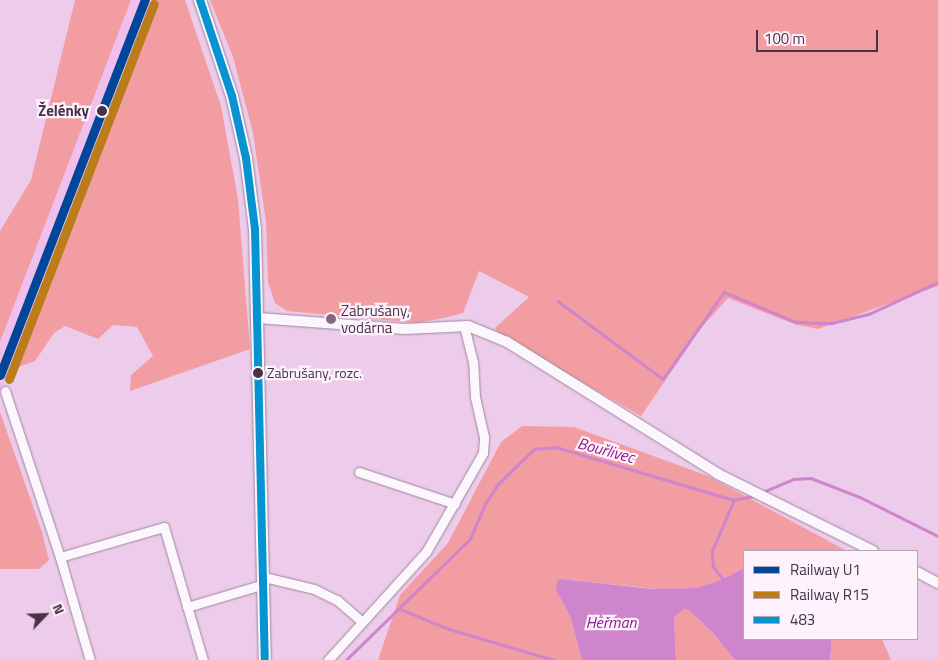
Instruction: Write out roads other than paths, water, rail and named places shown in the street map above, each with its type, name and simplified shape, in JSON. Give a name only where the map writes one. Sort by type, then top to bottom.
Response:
[{"type":"main road","points":[[200,0],[223,63],[246,158],[255,229],[265,660]]},
{"type":"street","points":[[258,318],[405,329],[464,326],[507,342],[718,474],[872,550]]},
{"type":"street","points":[[328,660],[426,552],[483,453],[484,437],[474,397],[473,362],[464,326]]},
{"type":"street","points":[[5,391],[60,557],[90,660]]},
{"type":"street","points":[[359,472],[455,504]]},
{"type":"street","points":[[60,557],[164,527],[202,660]]},
{"type":"street","points":[[918,573],[938,583]]},
{"type":"street","points":[[187,607],[264,581],[314,589],[337,600],[362,622]]},
{"type":"water","name":"Heřman","points":[[743,569],[743,640],[832,640],[830,660],[735,660],[713,633],[689,610],[684,609],[674,617],[676,660],[582,660],[570,616],[556,590],[557,581],[561,579],[652,589],[696,588],[721,580]]},
{"type":"waterway","points":[[558,301],[663,379],[724,292],[796,322],[832,323],[869,314],[938,282]]},
{"type":"waterway","name":"Bouřlivec","points":[[346,660],[470,539],[485,504],[498,484],[534,449],[556,447],[734,500],[753,496]]},
{"type":"waterway","name":"Bouřlivec","points":[[763,492],[793,479],[811,478],[860,497],[938,536]]},
{"type":"waterway","points":[[724,581],[713,567],[712,551],[734,500]]},
{"type":"waterway","points":[[400,609],[449,629],[554,660]]},
{"type":"rail line","name":"U1","points":[[0,375],[145,0]]},
{"type":"rail line","name":"R15","points":[[9,379],[154,4]]},
{"type":"place","name":"Želénky","points":[[102,111]]},
{"type":"place","name":"Zabrušany, vodárna","points":[[331,319]]},
{"type":"place","name":"Zabrušany, rozc.","points":[[258,373]]}]
